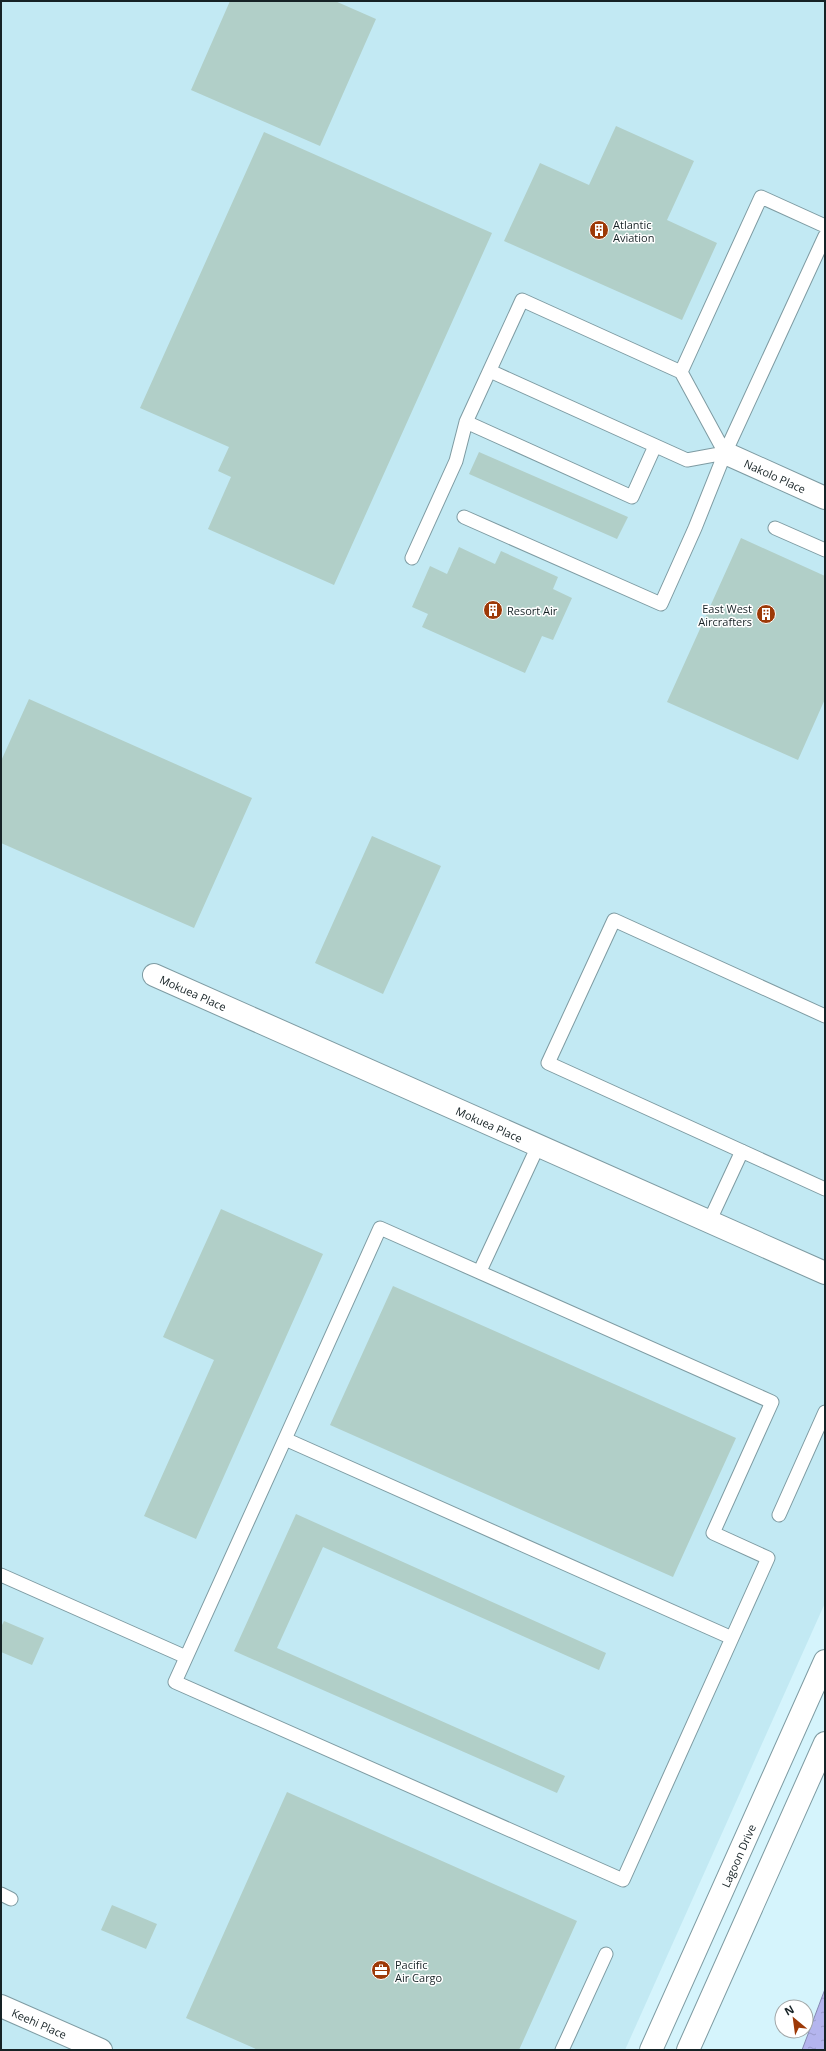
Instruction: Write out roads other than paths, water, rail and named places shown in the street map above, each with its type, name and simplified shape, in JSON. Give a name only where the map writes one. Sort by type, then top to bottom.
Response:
[{"type":"street","name":"Nakolo Place","points":[[726,453],[825,498]]},
{"type":"street","name":"Mokuea Place","points":[[154,975],[825,1273]]},
{"type":"street","name":"Lagoon Drive","points":[[651,2050],[825,1661]]},
{"type":"street","points":[[688,2050],[825,1743]]},
{"type":"street","name":"Keehi Place","points":[[1,2006],[101,2050]]},
{"type":"lane","points":[[681,372],[761,197],[825,226]]},
{"type":"lane","points":[[464,517],[661,604],[726,453],[825,236]]},
{"type":"lane","points":[[412,558],[456,462],[466,422],[522,300],[681,372],[726,453]]},
{"type":"lane","points":[[490,371],[687,460],[726,453]]},
{"type":"lane","points":[[466,422],[632,497],[656,446]]},
{"type":"lane","points":[[775,528],[824,549]]},
{"type":"lane","points":[[825,1016],[614,920],[548,1063],[825,1189]]},
{"type":"lane","points":[[480,1271],[538,1146]]},
{"type":"lane","points":[[709,1222],[742,1151]]},
{"type":"lane","points":[[380,1228],[480,1271],[772,1402],[713,1533],[768,1558],[623,1880],[175,1682],[285,1439],[380,1228]]},
{"type":"lane","points":[[779,1515],[825,1412]]},
{"type":"lane","points":[[285,1439],[732,1638]]},
{"type":"lane","points":[[1,1575],[186,1657]]},
{"type":"lane","points":[[562,2050],[606,1954]]},
{"type":"water","points":[[825,1989],[825,2050],[802,2050],[806,2039],[814,2039],[814,2018]]},
{"type":"place","name":"Atlantic Aviation","points":[[599,230]]},
{"type":"place","name":"Resort Air","points":[[493,610]]},
{"type":"place","name":"East West Aircrafters","points":[[766,614]]},
{"type":"place","name":"Pacific Air Cargo","points":[[381,1970]]}]
